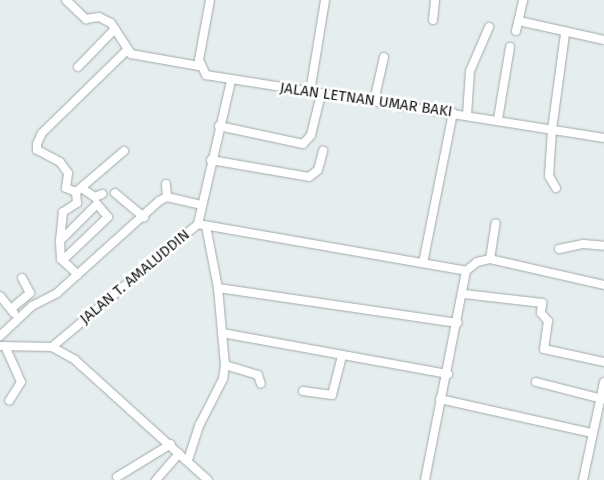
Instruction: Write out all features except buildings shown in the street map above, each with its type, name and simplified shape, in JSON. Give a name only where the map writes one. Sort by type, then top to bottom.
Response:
[{"type":"street","points":[[66,0],[86,19],[99,17],[115,29],[126,51],[38,139],[37,150],[60,162],[68,173],[66,188],[80,190],[95,196],[102,194]]},
{"type":"street","points":[[199,66],[210,0]]},
{"type":"street","points":[[310,92],[325,0]]},
{"type":"street","points":[[433,20],[435,0]]},
{"type":"street","points":[[516,31],[523,0]]},
{"type":"street","points":[[519,21],[565,34],[604,40]]},
{"type":"street","points":[[467,114],[470,71],[490,27]]},
{"type":"street","points":[[78,67],[115,29]]},
{"type":"street","points":[[556,188],[549,176],[552,130],[565,34]]},
{"type":"street","points":[[498,120],[510,47]]},
{"type":"street","name":"JALAN LETNAN UMAR BAKI","points":[[126,51],[199,66],[206,75],[231,81],[467,114],[604,138]]},
{"type":"street","points":[[374,101],[384,57]]},
{"type":"street","name":"JALAN T. AMALUDDIN","points":[[52,347],[202,225],[202,205],[211,160],[231,81]]},
{"type":"street","points":[[219,126],[303,144],[311,135],[321,94]]},
{"type":"street","points":[[423,263],[453,112]]},
{"type":"street","points":[[78,275],[64,260],[60,241],[64,212],[78,203],[80,190],[124,151]]},
{"type":"street","points":[[211,160],[309,177],[318,170],[323,151]]},
{"type":"street","points":[[0,336],[18,318],[78,275],[166,198],[166,184]]},
{"type":"street","points":[[115,193],[144,217]]},
{"type":"street","points":[[166,198],[202,205]]},
{"type":"street","points":[[60,241],[97,204],[108,217],[64,260]]},
{"type":"street","points":[[490,259],[496,223]]},
{"type":"street","points":[[188,460],[200,424],[224,379],[218,288],[202,225],[466,271]]},
{"type":"street","points":[[559,249],[583,244],[604,246]]},
{"type":"street","points":[[425,480],[440,399],[448,374],[464,294],[466,271],[477,262],[490,259],[604,285]]},
{"type":"street","points":[[10,309],[30,292],[22,278]]},
{"type":"street","points":[[218,288],[457,323]]},
{"type":"street","points":[[464,294],[542,303],[541,313],[548,321],[544,349],[604,362]]},
{"type":"street","points":[[0,296],[18,318]]},
{"type":"street","points":[[222,333],[448,374]]},
{"type":"street","points":[[9,401],[21,382],[2,346],[52,347],[75,360],[208,480]]},
{"type":"street","points":[[303,391],[332,395],[342,356]]},
{"type":"street","points":[[224,365],[258,375],[261,384]]},
{"type":"street","points":[[536,382],[602,399]]},
{"type":"street","points":[[583,480],[592,433],[600,420],[604,382]]},
{"type":"street","points":[[440,399],[592,433]]},
{"type":"street","points":[[117,477],[170,444]]},
{"type":"street","points":[[156,480],[179,454]]}]
